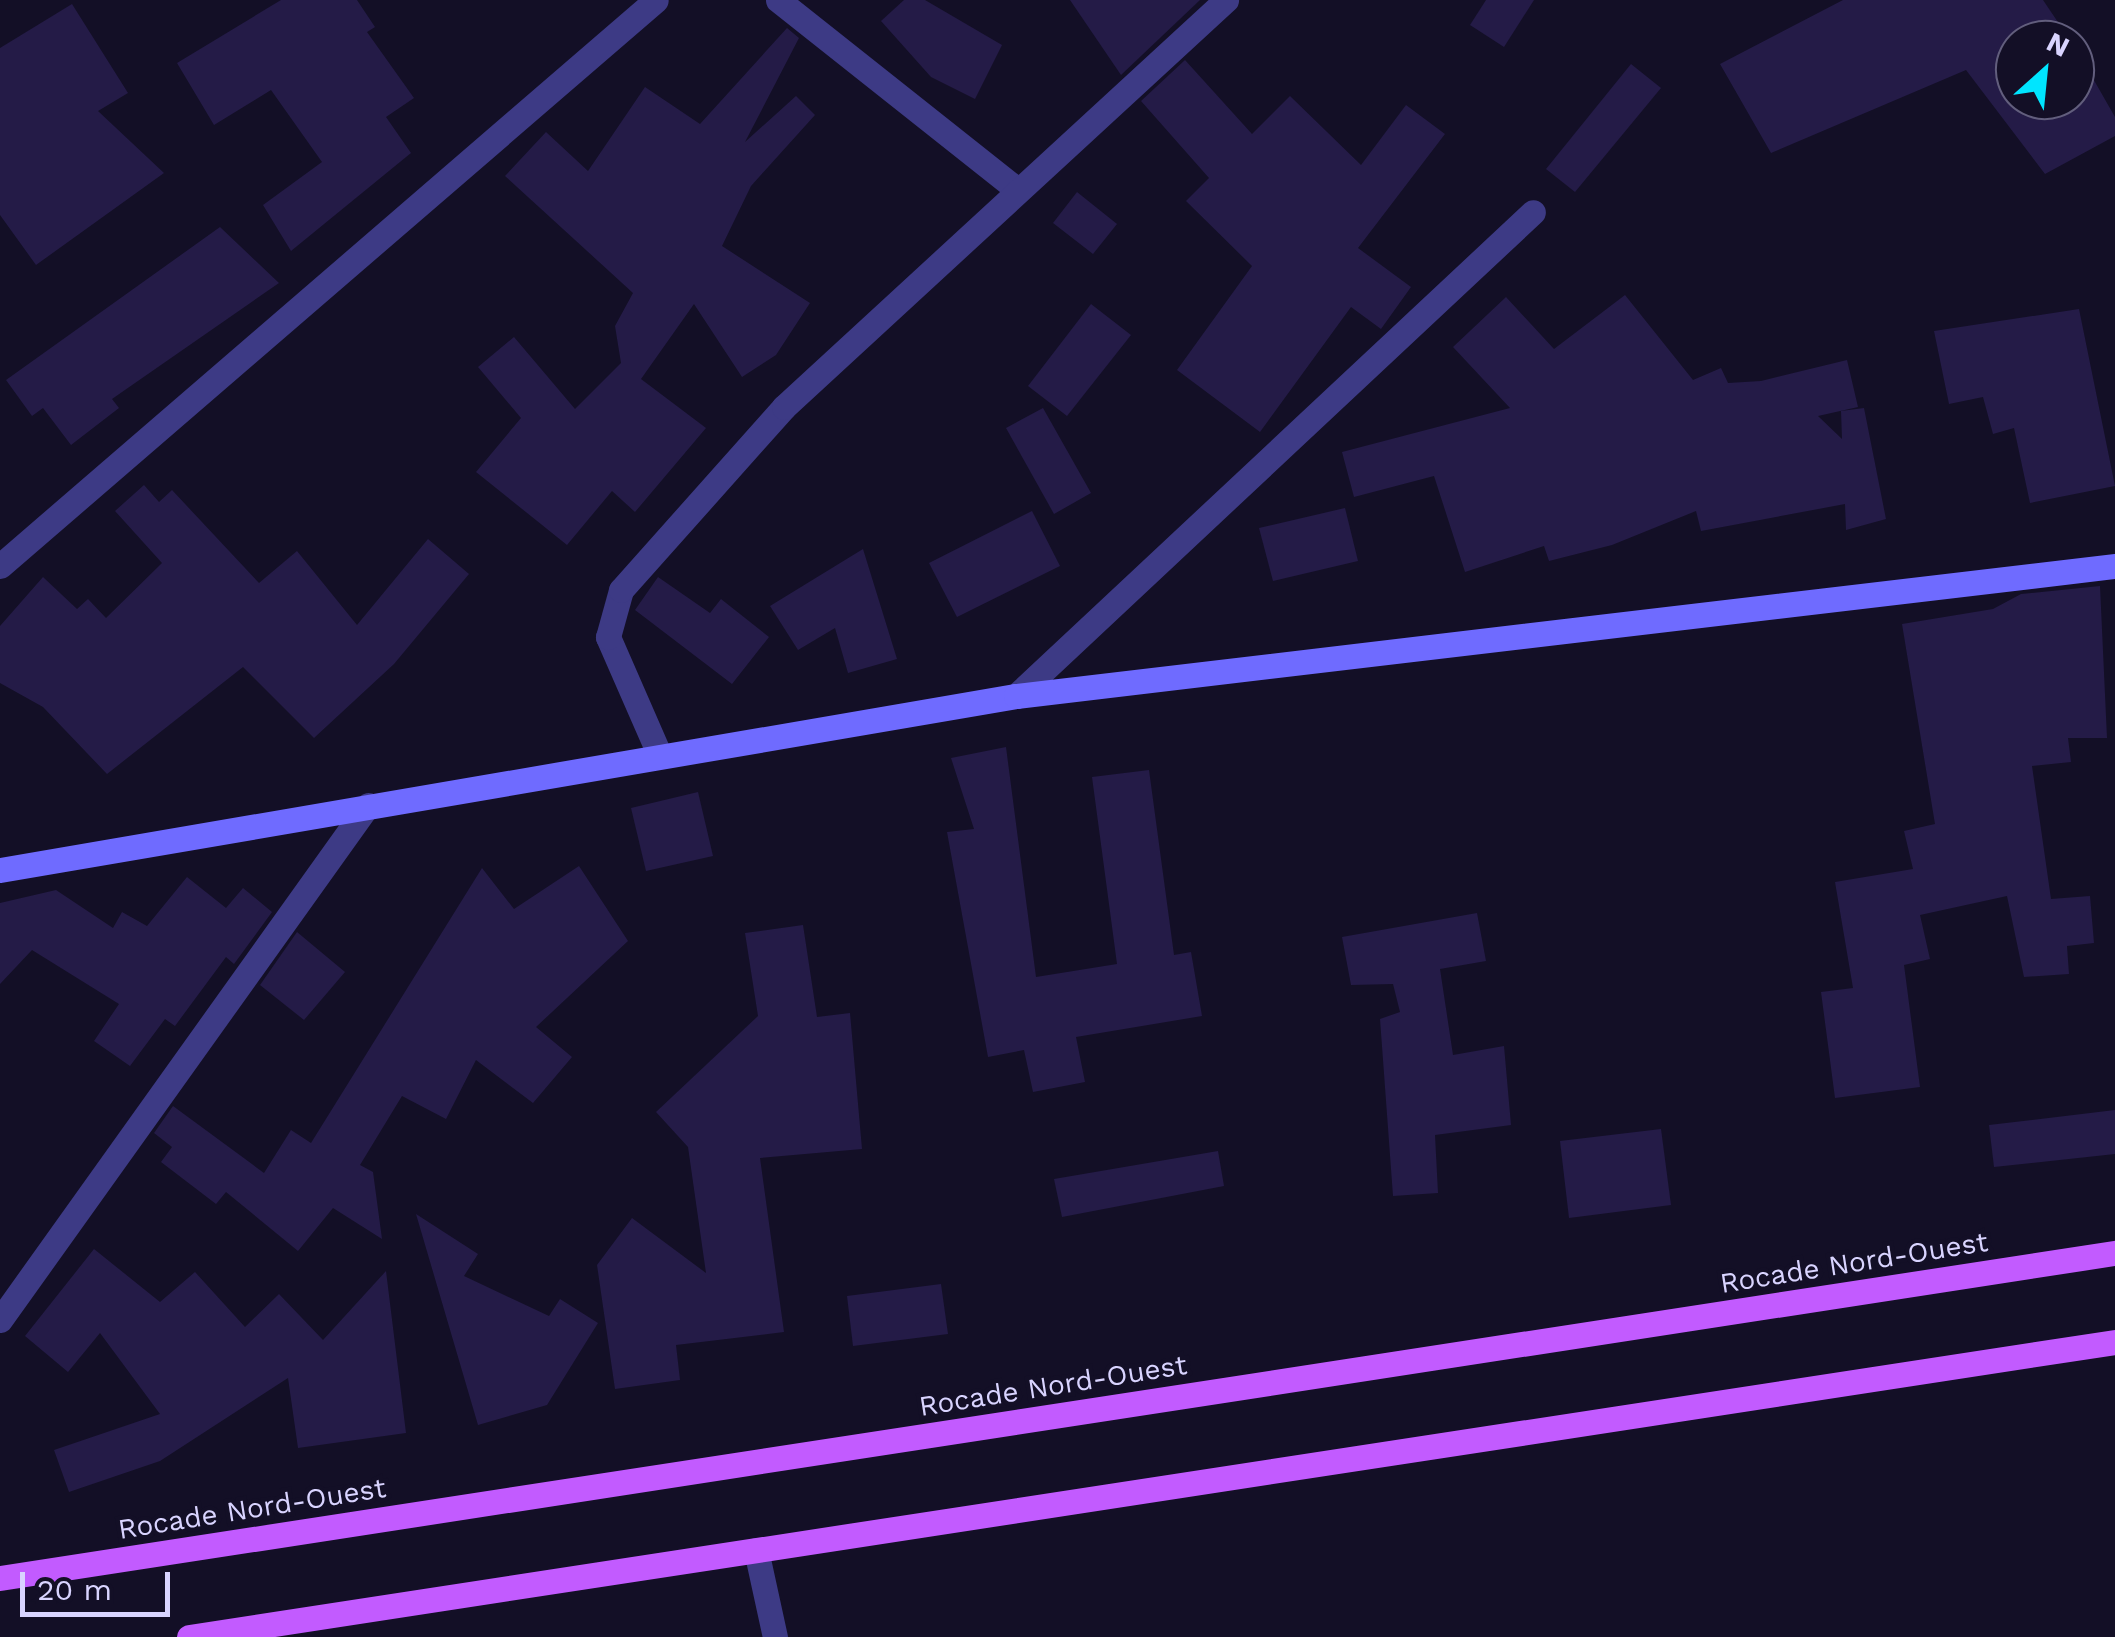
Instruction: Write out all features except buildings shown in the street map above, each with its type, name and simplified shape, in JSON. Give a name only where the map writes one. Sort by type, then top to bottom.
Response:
[{"type":"main road","name":"Rocade Nord-Ouest","points":[[0,1578],[2115,1253]]},
{"type":"main road","points":[[188,1637],[2115,1342]]},
{"type":"street","points":[[0,566],[656,0]]},
{"type":"street","points":[[778,0],[1015,188]]},
{"type":"street","points":[[660,756],[608,637],[621,590],[784,406],[1015,188],[1226,0]]},
{"type":"street","points":[[1016,696],[1533,212]]},
{"type":"street","points":[[0,870],[1016,696],[2115,566]]},
{"type":"street","points":[[0,1320],[368,805]]},
{"type":"street","points":[[756,1550],[775,1637]]}]
